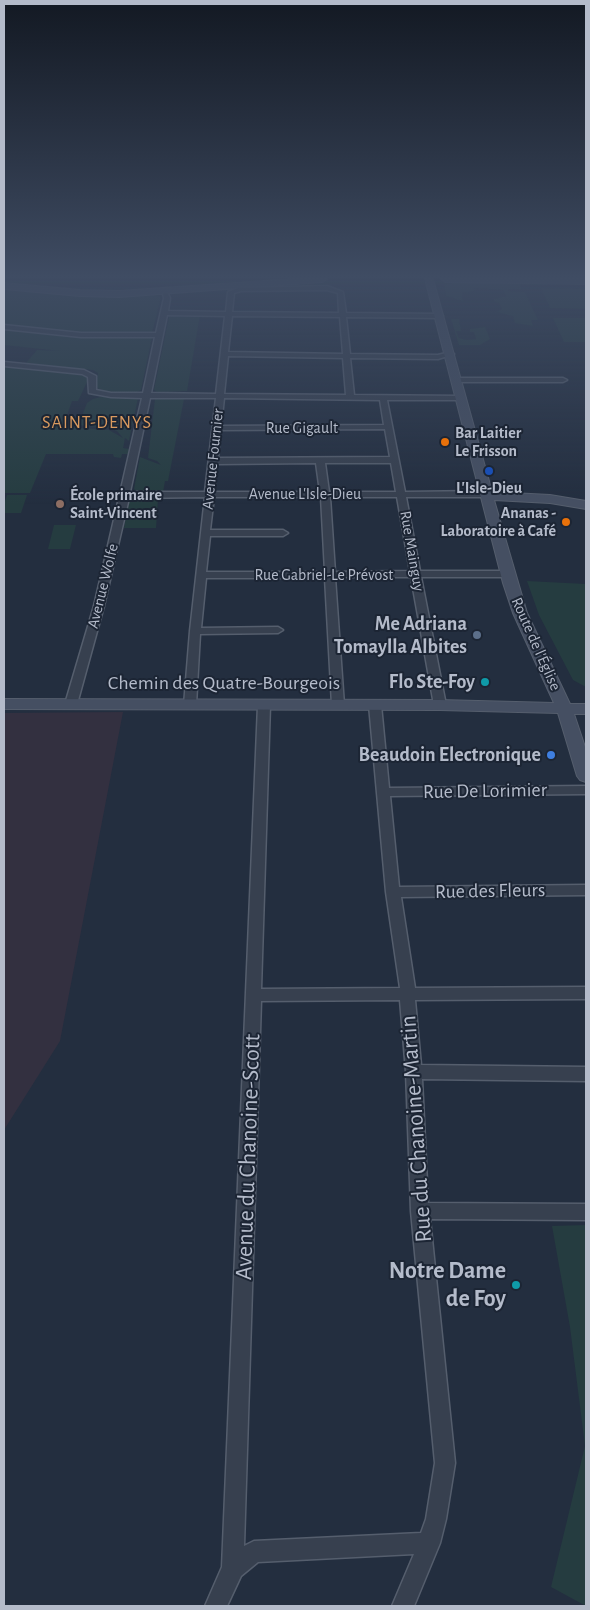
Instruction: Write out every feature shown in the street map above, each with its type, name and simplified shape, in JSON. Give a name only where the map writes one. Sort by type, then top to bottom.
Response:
[{"type":"main road","name":"Route de l'Église","points":[[450,354],[485,494],[520,613],[563,704],[586,776]]},
{"type":"main road","points":[[485,494],[528,492],[586,500]]},
{"type":"main road","points":[[485,494],[497,497],[550,499],[586,505]]},
{"type":"main road","name":"Chemin des Quatre-Bourgeois","points":[[4,704],[563,704],[586,698]]},
{"type":"main road","name":"Chemin des Quatre-Bourgeois","points":[[563,704],[586,710]]},
{"type":"street","name":"Avenue Wolfe","points":[[71,704],[94,624],[125,495],[155,354]]},
{"type":"street","name":"Avenue Fournier","points":[[190,705],[195,631],[225,354]]},
{"type":"street","points":[[346,354],[350,396]]},
{"type":"street","points":[[372,354],[438,357],[449,354]]},
{"type":"street","points":[[4,364],[84,372],[92,376],[91,389],[95,393],[111,395],[220,394],[461,398]]},
{"type":"street","points":[[456,380],[563,380]]},
{"type":"street","name":"Rue Mainguy","points":[[383,397],[442,705]]},
{"type":"street","name":"Rue Gigault","points":[[217,428],[388,427]]},
{"type":"street","points":[[320,460],[325,494],[338,705]]},
{"type":"street","points":[[213,461],[394,460]]},
{"type":"street","name":"Avenue L'Isle-Dieu","points":[[125,495],[485,494]]},
{"type":"street","points":[[206,533],[283,533]]},
{"type":"street","name":"Rue Gabriel-Le Prévost","points":[[201,575],[508,574]]},
{"type":"street","points":[[195,631],[278,630]]},
{"type":"street","name":"Avenue du Chanoine-Scott","points":[[216,1606],[234,1568],[264,705]]},
{"type":"street","name":"Rue du Chanoine-Martin","points":[[375,705],[393,892],[408,993],[407,1010],[414,1072],[420,1211],[445,1463],[436,1519],[429,1543],[403,1606]]},
{"type":"street","name":"Rue De Lorimier","points":[[384,792],[586,790]]},
{"type":"street","name":"Rue des Fleurs","points":[[393,892],[586,890]]},
{"type":"street","points":[[254,995],[586,993]]},
{"type":"street","points":[[414,1072],[586,1074]]},
{"type":"street","points":[[420,1211],[586,1212]]},
{"type":"street","points":[[234,1568],[254,1552],[429,1543]]},
{"type":"shaded area","points":[[123,712],[60,1041],[4,1130],[4,713]]},
{"type":"green space","points":[[34,354],[148,354],[141,390],[135,393],[105,392],[96,387],[98,373],[93,370],[26,363]]},
{"type":"green space","points":[[161,354],[193,354],[187,391],[157,392],[154,390]]},
{"type":"green space","points":[[4,365],[72,371],[87,377],[88,380],[78,401],[72,401],[65,421],[67,422],[67,427],[109,430],[123,438],[117,431],[110,428],[76,425],[75,421],[82,416],[87,403],[93,399],[101,397],[138,398],[129,441],[125,438],[123,448],[129,449],[128,454],[122,454],[121,458],[114,457],[113,454],[46,454],[30,493],[4,493]]},
{"type":"green space","points":[[155,399],[184,399],[168,481],[165,481],[163,492],[138,492],[134,489],[140,457],[161,465],[157,461],[148,458]]},
{"type":"green space","points":[[7,495],[27,495],[21,513],[4,513]]},
{"type":"green space","points":[[139,498],[158,498],[156,528],[124,528],[129,502]]},
{"type":"green space","points":[[54,525],[76,525],[70,549],[48,549]]},
{"type":"green space","points":[[527,581],[586,584],[586,687],[573,680],[539,615]]},
{"type":"green space","points":[[586,1225],[586,1606],[551,1587],[585,1446],[570,1327],[552,1226]]},
{"type":"place","name":"Bar Laitier Le Frisson","points":[[445,442]]},
{"type":"place","name":"L'Isle-Dieu","points":[[489,471]]},
{"type":"place","name":"École primaire Saint-Vincent","points":[[60,504]]},
{"type":"place","name":"Ananas - Laboratoire à Café","points":[[566,522]]},
{"type":"place","name":"Me Adriana Tomaylla Albites","points":[[477,635]]},
{"type":"place","name":"Flo Ste-Foy","points":[[485,682]]},
{"type":"place","name":"Beaudoin Electronique","points":[[551,755]]},
{"type":"place","name":"Notre Dame de Foy","points":[[516,1285]]},
{"type":"district","name":"SAINT-DENYS","points":[[97,423]]}]
